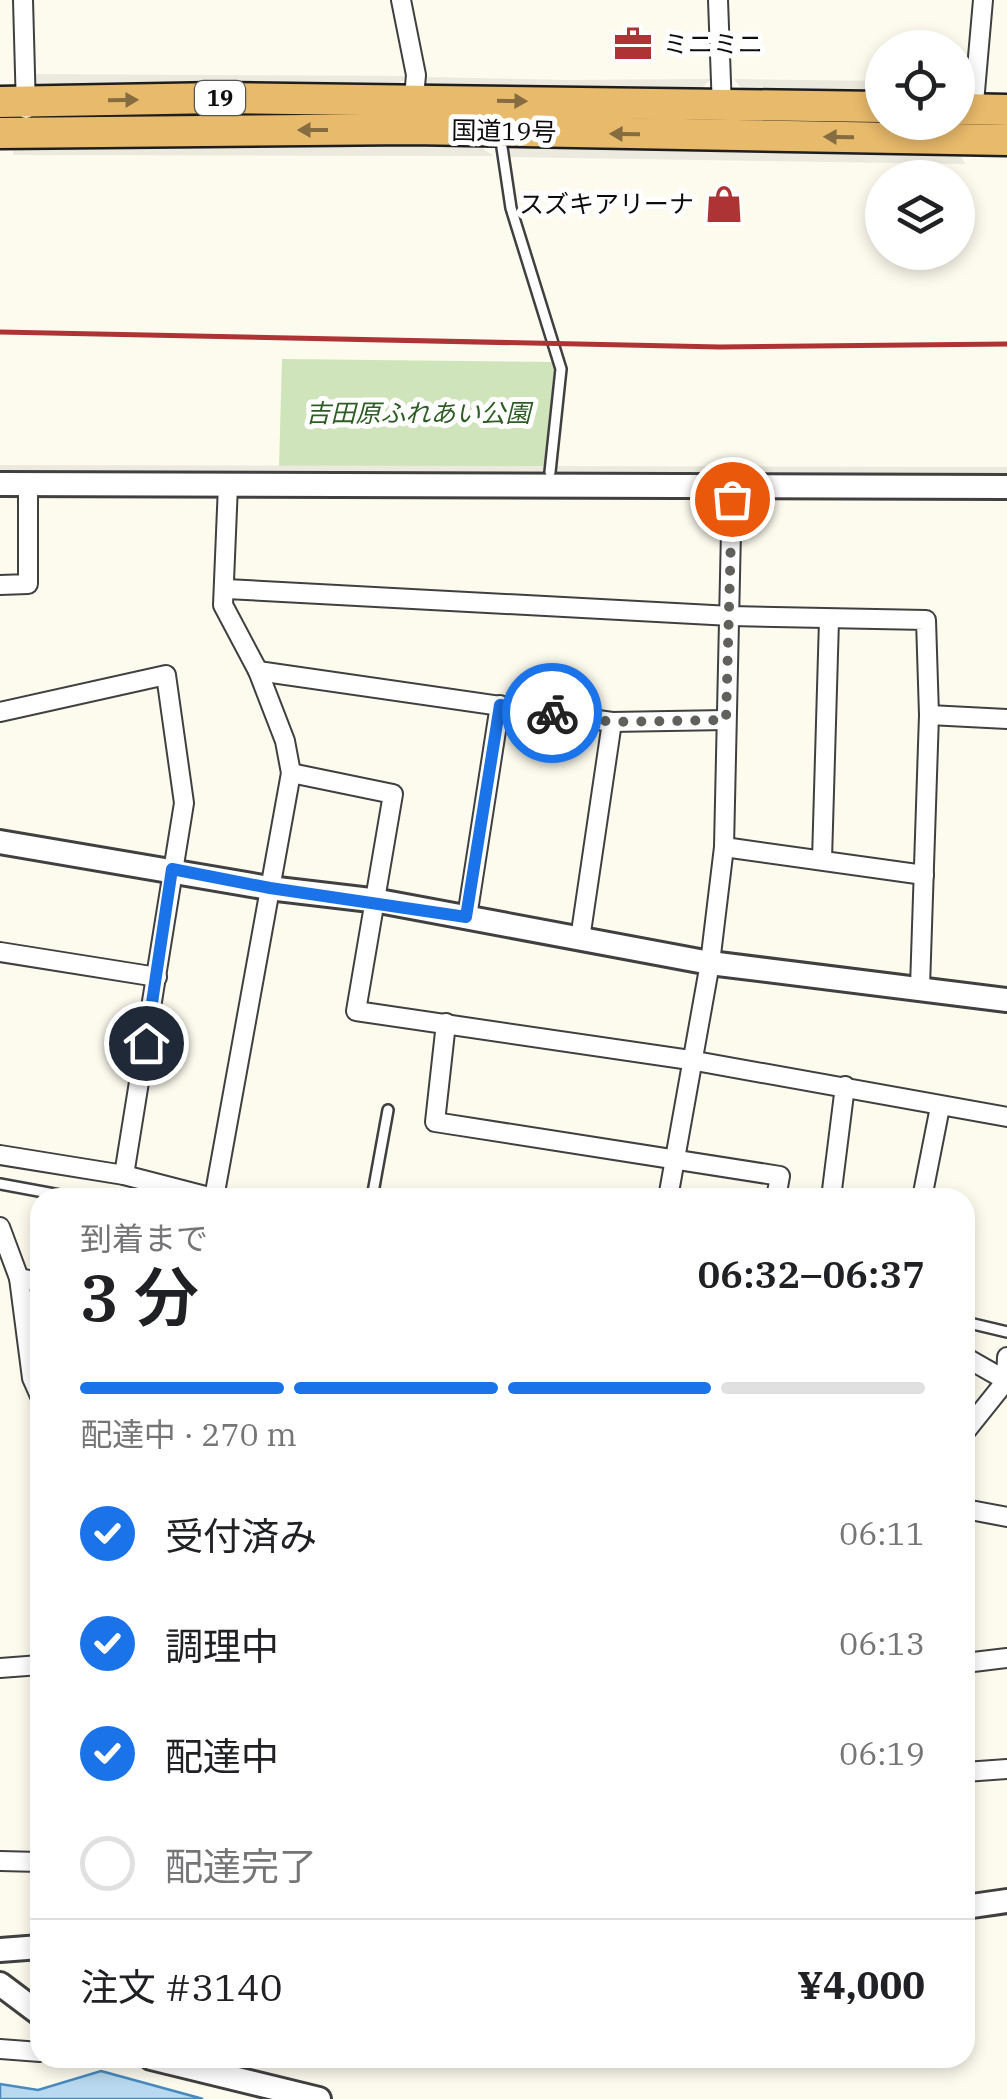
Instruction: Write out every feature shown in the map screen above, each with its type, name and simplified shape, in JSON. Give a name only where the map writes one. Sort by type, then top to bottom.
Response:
[{"type":"highway","name":"国道19号","points":[[13,101],[412,114],[500,132],[722,135],[865,126]]},
{"type":"highway","name":"国道19号","points":[[13,132],[722,104],[865,107]]},
{"type":"highway","name":"国道19号","points":[[975,117],[1007,110]]},
{"type":"highway","name":"国道19号","points":[[975,123],[1007,140]]},
{"type":"street","points":[[13,132],[23,0]]},
{"type":"street","points":[[400,0],[416,76],[412,114]]},
{"type":"street","points":[[718,0],[722,135]]},
{"type":"street","points":[[975,63],[983,0]]},
{"type":"street","points":[[0,484],[1007,486]]},
{"type":"street","points":[[0,585],[28,584],[28,484]]},
{"type":"street","points":[[216,1188],[291,773],[286,740],[258,671],[224,605],[228,484]]},
{"type":"street","points":[[670,1188],[710,963],[724,847],[732,486]]},
{"type":"street","points":[[226,589],[732,616],[926,620],[929,715],[920,988]]},
{"type":"street","points":[[822,860],[828,620]]},
{"type":"street","points":[[258,671],[612,722],[726,720]]},
{"type":"street","points":[[0,712],[166,674],[184,804],[124,1175]]},
{"type":"street","points":[[466,917],[500,705]]},
{"type":"street","points":[[929,715],[1007,719]]},
{"type":"street","points":[[580,938],[612,722]]},
{"type":"street","points":[[291,773],[393,794],[378,901],[356,1011],[690,1060],[1007,1117]]},
{"type":"street","points":[[0,842],[270,888],[378,901],[710,963],[1007,1000]]},
{"type":"street","points":[[724,847],[924,875]]},
{"type":"street","points":[[0,952],[157,977]]},
{"type":"street","points":[[446,1024],[435,1122],[780,1176],[778,1188]]},
{"type":"street","points":[[832,1188],[845,1086]]},
{"type":"street","points":[[924,1188],[940,1107]]},
{"type":"street","points":[[0,1155],[124,1175],[175,1188]]},
{"type":"street","points":[[0,1227],[19,1278],[30,1363]]},
{"type":"street","points":[[19,1278],[30,1280]]},
{"type":"street","points":[[975,1420],[1006,1381],[1007,1357]]},
{"type":"street","points":[[975,1363],[1006,1381]]},
{"type":"street","points":[[975,1511],[1007,1517]]},
{"type":"street","points":[[975,1662],[1007,1658]]},
{"type":"street","points":[[0,1668],[30,1666]]},
{"type":"street","points":[[975,1772],[1007,1770]]},
{"type":"street","points":[[0,1861],[30,1862]]},
{"type":"street","points":[[975,1906],[1007,1901]]},
{"type":"street","points":[[0,1950],[30,1948]]},
{"type":"street","points":[[0,1984],[30,2006]]},
{"type":"street","points":[[0,2049],[30,2051]]},
{"type":"street","points":[[192,2068],[319,2099]]},
{"type":"lane","points":[[500,132],[511,208],[562,369],[550,472]]},
{"type":"lane","points":[[374,1188],[388,1110]]},
{"type":"lane","points":[[0,1184],[30,1190]]},
{"type":"lane","points":[[975,1324],[1007,1332]]},
{"type":"green space","name":"吉田原ふれあい公園","points":[[282,359],[555,362],[544,466],[279,467]]},
{"type":"shaded area","points":[[32,74],[409,76],[396,86],[158,83],[46,93],[33,86]]},
{"type":"shaded area","points":[[422,77],[711,79],[698,92],[428,88]]},
{"type":"shaded area","points":[[734,79],[865,81],[865,95],[744,92]]},
{"type":"shaded area","points":[[476,143],[493,156],[13,155],[13,145]]},
{"type":"shaded area","points":[[512,144],[960,154],[963,160],[865,162],[506,157],[505,148]]},
{"type":"shaded area","points":[[0,465],[1007,467],[1007,478],[0,474]]},
{"type":"water","points":[[101,2071],[203,2099],[0,2099],[0,2084],[38,2090]]},
{"type":"railway","points":[[0,332],[720,347],[1007,344]]},
{"type":"way so far","points":[[552,713],[612,722],[726,720],[732,616],[732,499]]},
{"type":"place","name":"ミニミニ","points":[[633,44]]},
{"type":"place","name":"スズキアリーナ","points":[[724,204]]},
{"type":"route","points":[[146,1043],[172,869],[466,917],[500,705],[552,713]]}]
